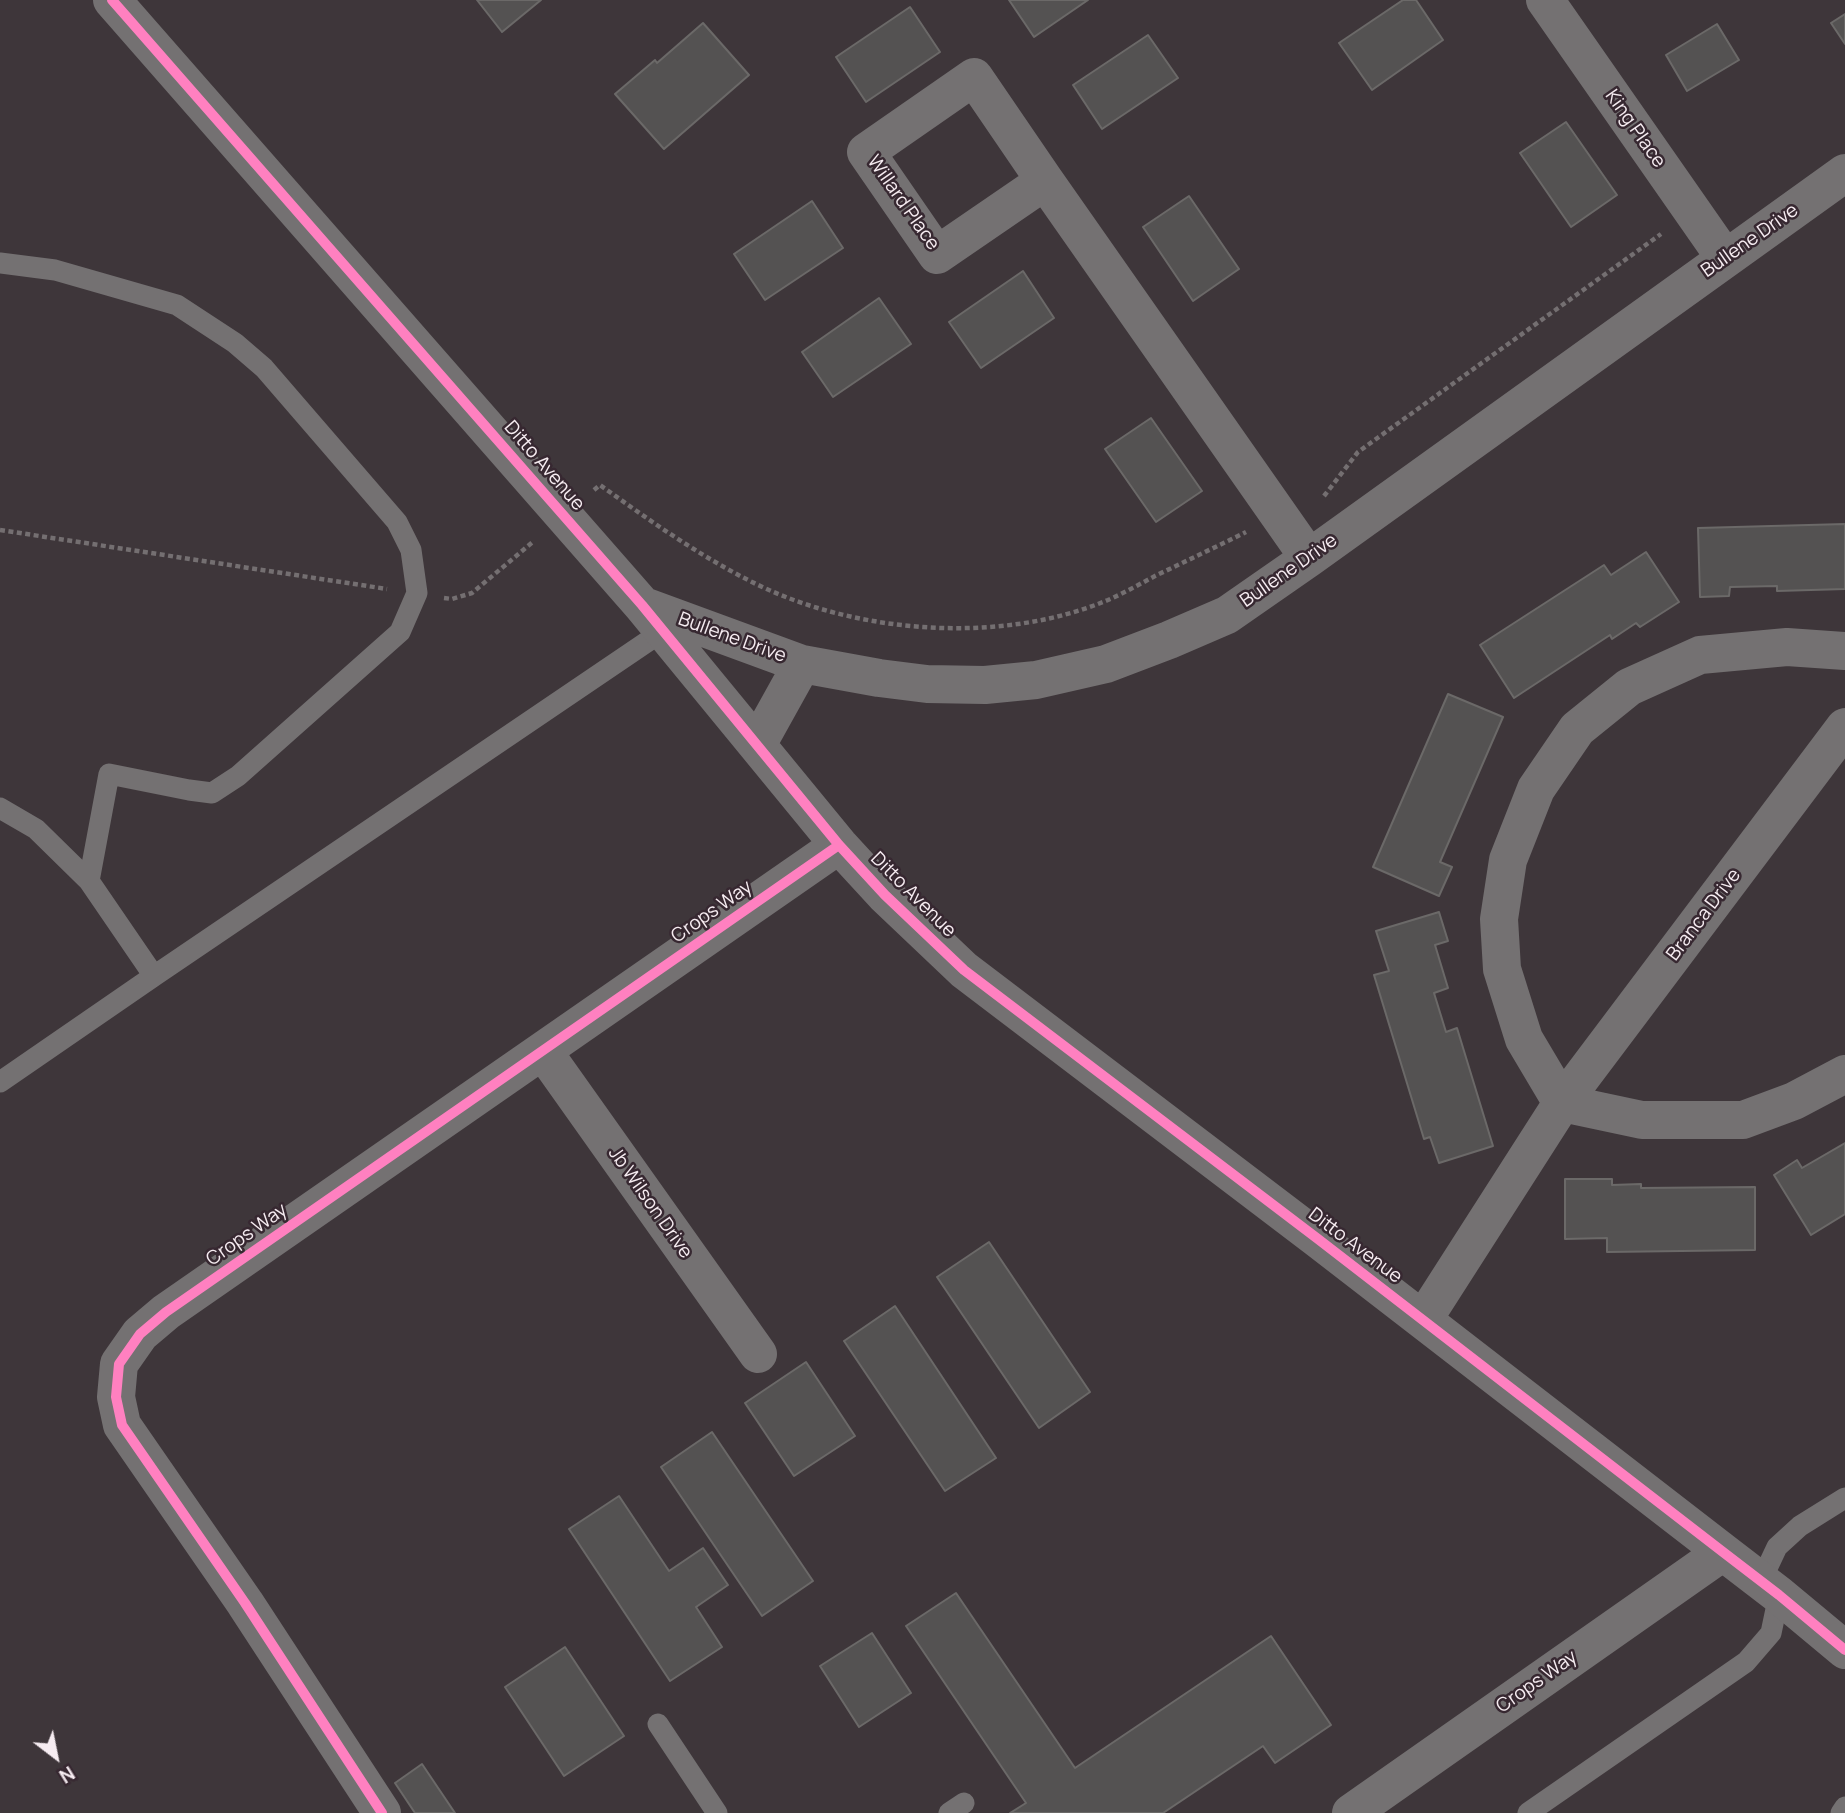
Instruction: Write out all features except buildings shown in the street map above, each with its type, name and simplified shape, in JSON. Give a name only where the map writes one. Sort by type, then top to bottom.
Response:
[{"type":"street","name":"Ditto Avenue","points":[[112,0],[652,618],[839,845],[886,895],[964,970],[1423,1320],[1770,1588],[1845,1650]]},
{"type":"street","name":"King Place","points":[[1545,0],[1726,258]]},
{"type":"street","name":"Willard Place","points":[[1045,181],[937,256],[866,152],[974,77],[1309,558]]},
{"type":"street","name":"Bullene Drive","points":[[652,618],[802,664],[927,684],[985,685],[1036,680],[1106,664],[1227,615],[1845,173]]},
{"type":"street","points":[[1845,651],[1787,646],[1700,655],[1629,687],[1577,729],[1536,789],[1508,860],[1499,919],[1502,969],[1524,1040],[1563,1103],[1642,1120],[1743,1120],[1794,1101],[1845,1074]]},
{"type":"street","points":[[757,746],[802,664]]},
{"type":"street","name":"Branca Drive","points":[[1423,1320],[1563,1103],[1845,727]]},
{"type":"street","name":"Crops Way","points":[[382,1813],[245,1603],[122,1425],[116,1397],[119,1364],[140,1334],[166,1312],[839,845]]},
{"type":"street","name":"Jb Wilson Drive","points":[[543,1051],[758,1354]]},
{"type":"street","name":"Crops Way","points":[[1351,1813],[1723,1552]]},
{"type":"lane","points":[[0,263],[55,270],[177,305],[235,343],[264,368],[397,522],[411,550],[417,593],[400,632],[238,776],[212,793],[109,774],[89,881]]},
{"type":"lane","points":[[0,1082],[154,976],[652,618]]},
{"type":"lane","points":[[0,808],[36,828],[89,881],[154,976]]},
{"type":"lane","points":[[1528,1813],[1746,1662],[1771,1633],[1770,1588],[1777,1547],[1800,1526],[1845,1498]]},
{"type":"lane","points":[[658,1724],[717,1813]]},
{"type":"lane","points":[[1841,1813],[1845,1807]]},
{"type":"path","points":[[0,530],[452,599],[472,593],[600,485],[667,533],[752,583],[807,605],[853,617],[927,628],[989,627],[1055,617],[1107,600],[1280,515],[1325,496],[1358,452],[1665,231],[1682,231],[1698,219]]},
{"type":"cycle path","points":[[112,0],[642,605],[839,845],[885,895],[964,970],[1318,1239],[1779,1595],[1845,1650]]},
{"type":"cycle path","points":[[382,1813],[245,1603],[122,1425],[116,1397],[119,1364],[140,1334],[166,1312],[839,845]]}]
